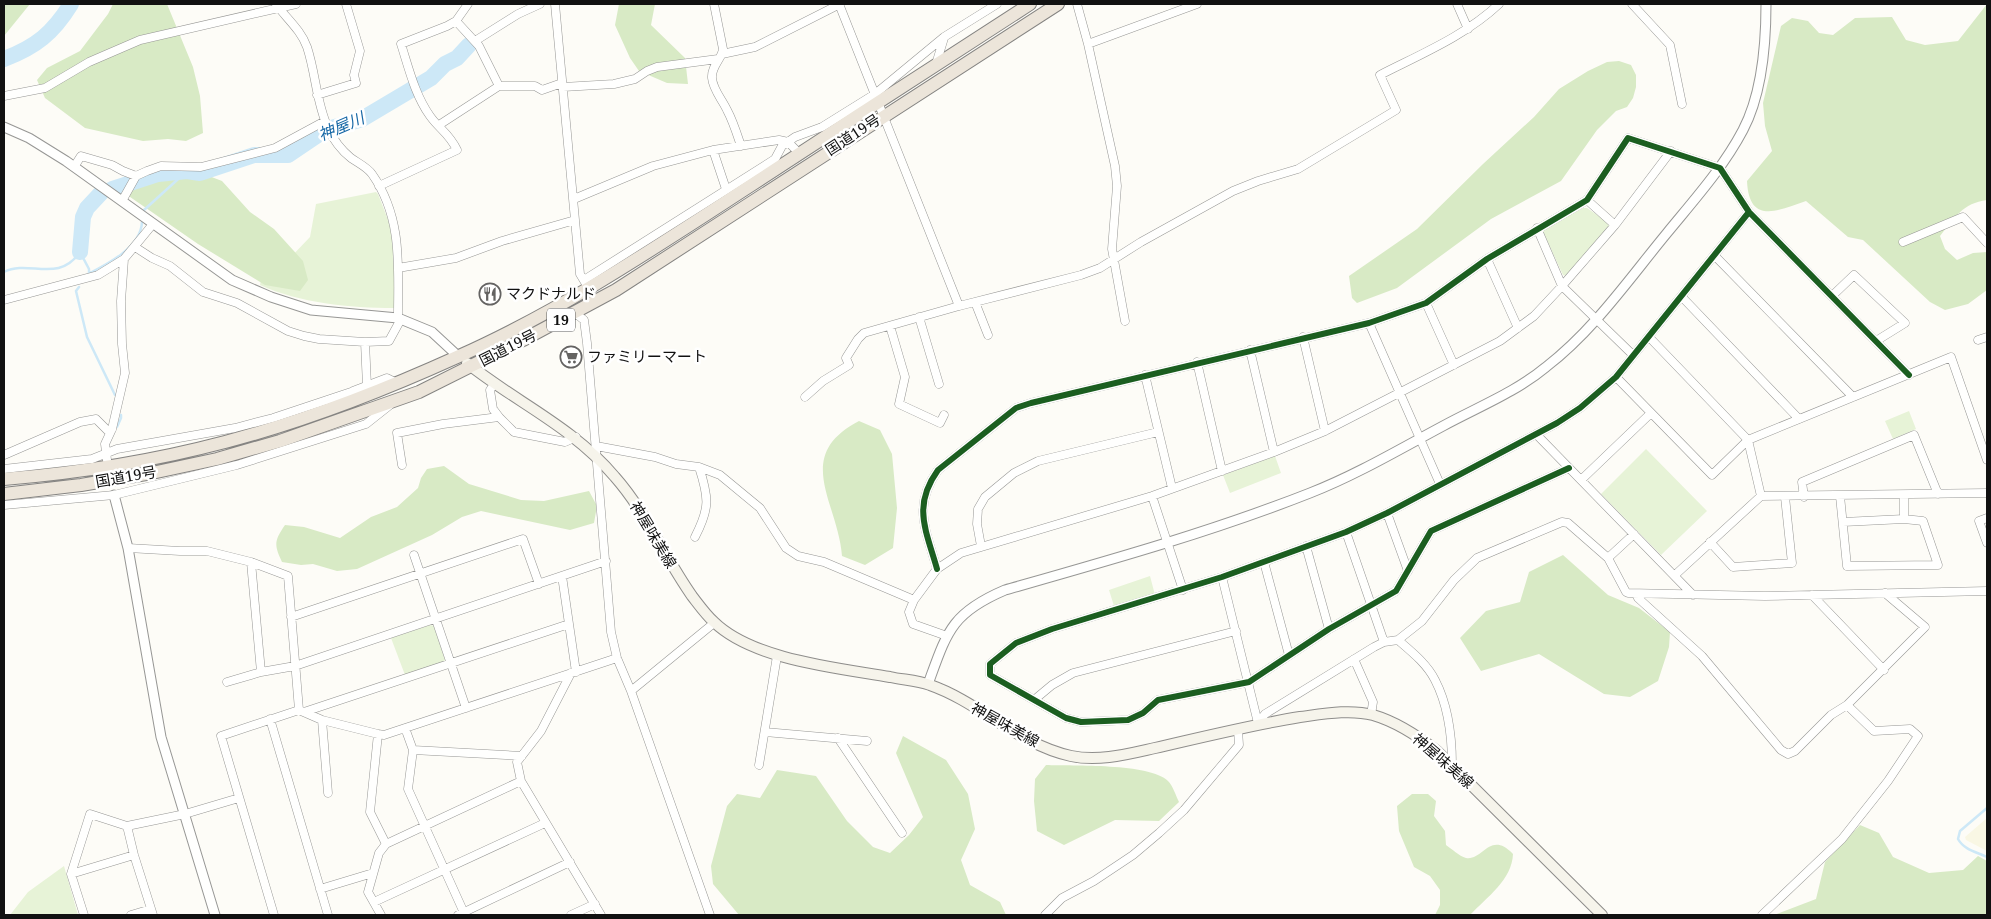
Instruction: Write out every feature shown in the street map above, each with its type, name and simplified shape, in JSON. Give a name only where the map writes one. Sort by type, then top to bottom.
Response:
[{"type":"highway","name":"国道19号","points":[[4,479],[86,470],[170,454],[250,435],[289,424],[368,390],[397,383],[459,357],[515,329],[799,153],[876,98],[936,64],[1030,4]]},
{"type":"highway","name":"国道19号","points":[[4,494],[81,485],[217,458],[280,442],[419,392],[579,317],[616,290],[884,115],[940,86],[1058,4]]},
{"type":"highway","points":[[235,428],[250,435]]},
{"type":"main road","name":"神屋味美線","points":[[459,357],[596,451],[637,508],[676,574],[714,622],[739,640],[777,656],[928,684],[952,695],[1045,747],[1074,757],[1120,756],[1238,730],[1258,723],[1328,713],[1371,714],[1414,734],[1452,765],[1602,915]]},
{"type":"street","points":[[4,96],[46,88],[89,62],[140,40],[278,6],[296,4]]},
{"type":"street","points":[[317,95],[356,83],[354,75],[360,51],[346,4]]},
{"type":"street","points":[[379,186],[457,150],[451,138],[430,116],[416,90],[401,44],[456,21],[468,4]]},
{"type":"street","points":[[475,42],[518,14],[540,4]]},
{"type":"street","points":[[555,4],[580,274],[586,284],[774,158],[782,146],[795,137],[822,127],[876,98],[944,37],[997,4]]},
{"type":"street","points":[[714,4],[720,56],[713,69],[712,78],[716,91],[727,109],[741,146]]},
{"type":"street","points":[[439,125],[499,86],[535,86],[542,90],[563,85],[614,84],[635,79],[657,67],[720,56],[754,47],[839,4],[959,306]]},
{"type":"street","points":[[1076,4],[1088,44],[1115,166],[1117,186],[1112,249],[1124,321]]},
{"type":"street","points":[[1088,44],[1197,4]]},
{"type":"street","points":[[1457,4],[1468,29]]},
{"type":"street","points":[[805,397],[823,381],[849,366],[846,358],[864,333],[959,306],[1081,275],[1100,268],[1148,238],[1233,191],[1298,169],[1395,111],[1380,75],[1449,41],[1468,29],[1499,4]]},
{"type":"street","points":[[1632,4],[1670,45],[1682,104]]},
{"type":"street","points":[[928,684],[954,623],[972,606],[990,596],[1168,542],[1309,493],[1358,472],[1518,387],[1571,346],[1597,319],[1720,168],[1744,128],[1754,99],[1765,46],[1766,4]]},
{"type":"street","points":[[135,247],[152,258],[170,266],[203,292],[237,304],[288,331],[319,339],[365,342],[389,341],[400,318],[398,246],[391,214],[371,172],[349,156],[333,138],[325,121],[317,95],[306,46],[293,23],[278,6]]},
{"type":"street","points":[[456,21],[479,46],[499,86]]},
{"type":"street","points":[[936,64],[944,37]]},
{"type":"street","points":[[122,201],[134,180],[161,166],[201,167],[275,148],[325,121]]},
{"type":"street","points":[[4,127],[29,138],[74,167],[232,280],[271,297],[311,310],[400,318],[432,332],[459,357]]},
{"type":"street","points":[[937,569],[922,513],[924,496],[930,482],[938,470],[1016,408],[1197,362],[1368,323],[1426,303],[1487,259],[1587,200],[1628,138],[1720,168],[1749,212],[1909,375]]},
{"type":"street","points":[[574,200],[654,166],[714,150],[779,140],[788,142],[799,153]]},
{"type":"street","points":[[714,150],[726,189]]},
{"type":"street","points":[[947,636],[913,624],[909,612],[914,600],[937,569],[961,553],[1152,496],[1274,452],[1324,431],[1500,341],[1534,316],[1562,286],[1616,225],[1671,151]]},
{"type":"street","points":[[74,167],[81,156],[112,165],[134,180]]},
{"type":"street","points":[[1587,200],[1616,225]]},
{"type":"street","points":[[1569,468],[1431,531],[1396,590],[1329,629],[1249,682],[1158,700],[1143,713],[1128,720],[1081,722],[1066,718],[990,676],[990,664],[1016,643],[1052,629],[1222,577],[1346,532],[1387,513],[1557,423],[1580,408],[1616,377],[1749,212]]},
{"type":"street","points":[[1903,242],[1964,217],[1987,243]]},
{"type":"street","points":[[398,268],[456,258],[502,241],[575,220]]},
{"type":"street","points":[[4,300],[98,275],[124,259],[152,224]]},
{"type":"street","points":[[1538,228],[1562,286],[1633,355]]},
{"type":"street","points":[[1715,256],[1853,397]]},
{"type":"street","points":[[106,457],[105,444],[112,429],[125,373],[121,301],[124,259]]},
{"type":"street","points":[[1487,259],[1518,328]]},
{"type":"street","points":[[1832,296],[1854,275],[1905,323],[1876,341]]},
{"type":"street","points":[[1682,297],[1798,419]]},
{"type":"street","points":[[975,302],[988,335]]},
{"type":"street","points":[[1426,303],[1454,365]]},
{"type":"street","points":[[579,317],[596,451],[611,632],[617,658],[631,691],[710,915]]},
{"type":"street","points":[[919,317],[940,384]]},
{"type":"street","points":[[1368,323],[1440,484]]},
{"type":"street","points":[[890,326],[905,377],[899,404],[940,423],[944,416]]},
{"type":"street","points":[[1303,337],[1324,431]]},
{"type":"street","points":[[1649,337],[1748,440],[1761,496]]},
{"type":"street","points":[[1978,340],[1987,337]]},
{"type":"street","points":[[4,470],[106,457],[117,449],[235,428],[273,418],[351,392],[368,390],[365,342]]},
{"type":"street","points":[[1250,350],[1274,452]]},
{"type":"street","points":[[1616,377],[1712,475],[1748,440],[1951,357],[1987,460]]},
{"type":"street","points":[[1197,362],[1222,471]]},
{"type":"street","points":[[1145,375],[1172,488]]},
{"type":"street","points":[[495,383],[490,390],[494,409],[514,432],[565,442],[576,438]]},
{"type":"street","points":[[4,505],[113,492],[237,464],[366,424],[395,401]]},
{"type":"street","points":[[1581,480],[1651,413]]},
{"type":"street","points":[[402,465],[397,433],[442,424],[499,417]]},
{"type":"street","points":[[4,455],[80,422],[96,420],[107,430],[112,429]]},
{"type":"street","points":[[981,546],[977,524],[978,509],[985,497],[1014,473],[1038,461],[1158,432]]},
{"type":"street","points":[[1536,434],[1675,575],[1693,596]]},
{"type":"street","points":[[1804,497],[1802,482],[1914,435],[1938,494]]},
{"type":"street","points":[[596,451],[655,457],[676,464],[699,467],[720,475],[760,508],[786,548],[798,556],[824,562],[914,600]]},
{"type":"street","points":[[695,537],[704,520],[708,503],[706,487],[699,467]]},
{"type":"street","points":[[113,492],[128,548],[161,738],[215,915]]},
{"type":"street","points":[[1675,575],[1761,496],[1804,497],[1987,493]]},
{"type":"street","points":[[1904,495],[1904,519]]},
{"type":"street","points":[[1152,496],[1183,590]]},
{"type":"street","points":[[1840,496],[1847,566],[1938,565],[1923,521],[1904,519],[1843,522]]},
{"type":"street","points":[[1710,542],[1733,566],[1792,563],[1785,497]]},
{"type":"street","points":[[1387,513],[1408,570]]},
{"type":"street","points":[[1987,518],[1979,520],[1987,543]]},
{"type":"street","points":[[1258,723],[1265,714],[1354,659],[1384,642],[1398,640],[1422,621],[1454,580],[1477,558],[1562,522],[1568,523],[1608,558],[1626,592],[1636,594],[1693,596],[1812,595],[1987,591]]},
{"type":"street","points":[[1346,532],[1384,642]]},
{"type":"street","points":[[1608,558],[1634,534]]},
{"type":"street","points":[[291,617],[523,539],[539,584]]},
{"type":"street","points":[[1306,546],[1329,629]]},
{"type":"street","points":[[128,548],[207,551],[251,562],[288,576],[295,666],[302,711]]},
{"type":"street","points":[[414,555],[466,708]]},
{"type":"street","points":[[227,682],[261,672],[295,666],[606,560]]},
{"type":"street","points":[[251,562],[261,672]]},
{"type":"street","points":[[1264,562],[1289,655]]},
{"type":"street","points":[[562,576],[573,672],[541,731],[518,762],[521,781],[601,915]]},
{"type":"street","points":[[1222,577],[1258,723]]},
{"type":"street","points":[[1636,594],[1638,598],[1702,656],[1781,750],[1788,754],[1794,751],[1831,715],[1847,705],[1926,627],[1885,593]]},
{"type":"street","points":[[1812,595],[1884,670]]},
{"type":"street","points":[[631,691],[714,622]]},
{"type":"street","points":[[274,915],[221,736],[568,624]]},
{"type":"street","points":[[1034,700],[1073,673],[1236,631]]},
{"type":"street","points":[[1398,640],[1427,668],[1440,691],[1449,728],[1452,765]]},
{"type":"street","points":[[759,765],[777,656]]},
{"type":"street","points":[[302,711],[322,720],[384,735],[617,658]]},
{"type":"street","points":[[1354,659],[1373,702],[1371,714]]},
{"type":"street","points":[[1762,915],[1842,839],[1888,781],[1918,736],[1910,729],[1874,731],[1847,705]]},
{"type":"street","points":[[270,720],[328,915]]},
{"type":"street","points":[[322,720],[328,793]]},
{"type":"street","points":[[405,728],[413,750],[408,789],[463,914],[570,862]]},
{"type":"street","points":[[1045,915],[1062,898],[1094,881],[1133,855],[1184,810],[1239,744],[1238,730]]},
{"type":"street","points":[[765,732],[867,741]]},
{"type":"street","points":[[378,734],[370,812],[386,844]]},
{"type":"street","points":[[838,738],[902,833]]},
{"type":"street","points":[[413,750],[522,756]]},
{"type":"street","points":[[381,915],[368,892],[379,853],[386,844],[521,781]]},
{"type":"street","points":[[84,915],[71,874],[90,814],[127,826],[185,814],[238,798]]},
{"type":"street","points":[[374,902],[545,823]]},
{"type":"street","points":[[127,826],[152,912],[131,915]]},
{"type":"street","points":[[71,874],[134,855]]},
{"type":"street","points":[[320,889],[373,873]]},
{"type":"street","points":[[571,915],[595,904]]},
{"type":"shaded area","points":[[1987,818],[1987,851],[1966,840],[1965,837]]},
{"type":"green space","points":[[4,4],[30,4],[4,36]]},
{"type":"green space","points":[[113,4],[167,4],[193,67],[200,96],[203,133],[186,141],[168,139],[143,141],[85,128],[45,98],[37,80],[47,68],[80,51],[108,14]]},
{"type":"green space","points":[[619,4],[655,4],[651,25],[685,58],[688,84],[667,83],[639,71],[630,58],[615,25]]},
{"type":"green space","points":[[1987,4],[1987,200],[1965,208],[1940,236],[1945,249],[1957,260],[1973,253],[1987,252],[1987,290],[1968,304],[1945,310],[1930,302],[1863,240],[1848,237],[1806,201],[1776,210],[1767,211],[1759,209],[1753,204],[1749,195],[1747,181],[1772,151],[1765,126],[1763,103],[1781,26],[1792,18],[1808,21],[1819,33],[1833,35],[1855,18],[1892,17],[1906,40],[1925,45],[1958,41]]},
{"type":"green space","points":[[1619,61],[1631,65],[1636,75],[1636,87],[1633,98],[1627,107],[1616,111],[1597,130],[1561,181],[1491,219],[1397,288],[1357,303],[1352,298],[1349,276],[1417,229],[1534,117],[1559,89],[1607,62]]},
{"type":"green space","points":[[160,169],[196,171],[222,181],[250,212],[274,229],[303,261],[308,280],[300,291],[265,285],[198,244],[120,190],[124,181]]},
{"type":"green space","points":[[376,192],[392,230],[396,254],[394,308],[325,303],[291,296],[260,285],[262,276],[289,259],[310,237],[316,204]]},
{"type":"green space","points":[[1583,208],[1587,208],[1609,223],[1610,227],[1567,276],[1563,275],[1543,232],[1545,228]]},
{"type":"green space","points":[[1909,411],[1916,429],[1893,439],[1885,421]]},
{"type":"green space","points":[[859,421],[880,430],[892,454],[897,508],[893,548],[865,565],[842,556],[839,536],[824,481],[823,465],[828,449],[839,435]]},
{"type":"green space","points":[[1646,449],[1707,511],[1661,555],[1601,494]]},
{"type":"green space","points":[[1275,456],[1281,473],[1230,493],[1223,475]]},
{"type":"green space","points":[[444,466],[469,484],[521,500],[544,501],[589,491],[597,506],[594,523],[570,530],[481,511],[462,517],[432,535],[357,569],[337,571],[313,564],[301,565],[282,562],[276,543],[285,525],[304,527],[340,538],[371,517],[397,507],[418,488],[421,478],[427,469]]},
{"type":"green space","points":[[1563,555],[1608,595],[1639,608],[1670,632],[1669,647],[1658,681],[1630,697],[1604,694],[1539,654],[1481,671],[1460,638],[1486,611],[1520,602],[1529,572]]},
{"type":"green space","points":[[1150,576],[1155,595],[1114,606],[1109,590]]},
{"type":"green space","points":[[430,625],[434,626],[445,660],[443,663],[405,675],[391,638]]},
{"type":"green space","points":[[903,736],[946,760],[968,794],[975,829],[961,860],[970,885],[1000,902],[1006,915],[739,915],[713,884],[711,866],[727,806],[737,794],[760,798],[777,770],[816,776],[847,821],[873,847],[890,853],[909,835],[923,817],[896,753]]},
{"type":"green space","points":[[1046,765],[1128,768],[1145,771],[1159,775],[1168,781],[1179,802],[1159,821],[1115,820],[1064,845],[1037,831],[1034,801],[1035,779]]},
{"type":"green space","points":[[1412,794],[1428,794],[1436,801],[1434,816],[1445,831],[1446,845],[1461,856],[1472,858],[1487,848],[1498,845],[1505,847],[1513,854],[1512,863],[1498,888],[1470,915],[1435,915],[1440,905],[1440,890],[1430,876],[1414,867],[1399,831],[1397,806]]},
{"type":"green space","points":[[1860,825],[1879,833],[1893,857],[1929,873],[1963,870],[1978,856],[1987,861],[1987,915],[1774,915],[1816,899],[1825,862]]},
{"type":"green space","points":[[64,866],[78,915],[10,915],[28,892]]},
{"type":"waterway","points":[[4,59],[43,38],[71,4]]},
{"type":"waterway","name":"神屋川","points":[[112,189],[158,174],[187,171],[200,173],[254,155],[288,155],[325,130],[362,119],[431,78],[445,64],[457,58],[469,45]]},
{"type":"waterway","points":[[144,210],[187,171]]},
{"type":"waterway","name":"神屋川","points":[[80,252],[83,217],[87,208],[101,193]]},
{"type":"waterway","points":[[88,274],[114,260],[130,247],[140,231],[142,222]]},
{"type":"waterway","points":[[4,272],[23,268],[53,269],[62,267],[71,262],[80,252],[89,269],[89,274]]},
{"type":"waterway","points":[[79,287],[76,291],[87,337],[115,395]]},
{"type":"waterway","points":[[117,427],[121,415]]},
{"type":"waterway","points":[[1987,808],[1960,831],[1958,839],[1967,848],[1987,857]]},
{"type":"cycle path","points":[[937,569],[926,530],[923,507],[930,483],[938,470],[1016,408],[1369,323],[1426,303],[1487,259],[1587,200],[1628,138],[1720,168],[1749,212],[1909,375]]},
{"type":"cycle path","points":[[1569,468],[1431,531],[1396,591],[1329,629],[1249,682],[1158,700],[1143,713],[1128,720],[1081,722],[1066,718],[990,675],[990,664],[1016,643],[1052,629],[1222,577],[1346,532],[1387,513],[1557,423],[1580,408],[1616,377],[1749,212]]},
{"type":"place","name":"マクドナルド","points":[[490,294]]},
{"type":"place","name":"ファミリーマート","points":[[571,357]]}]
